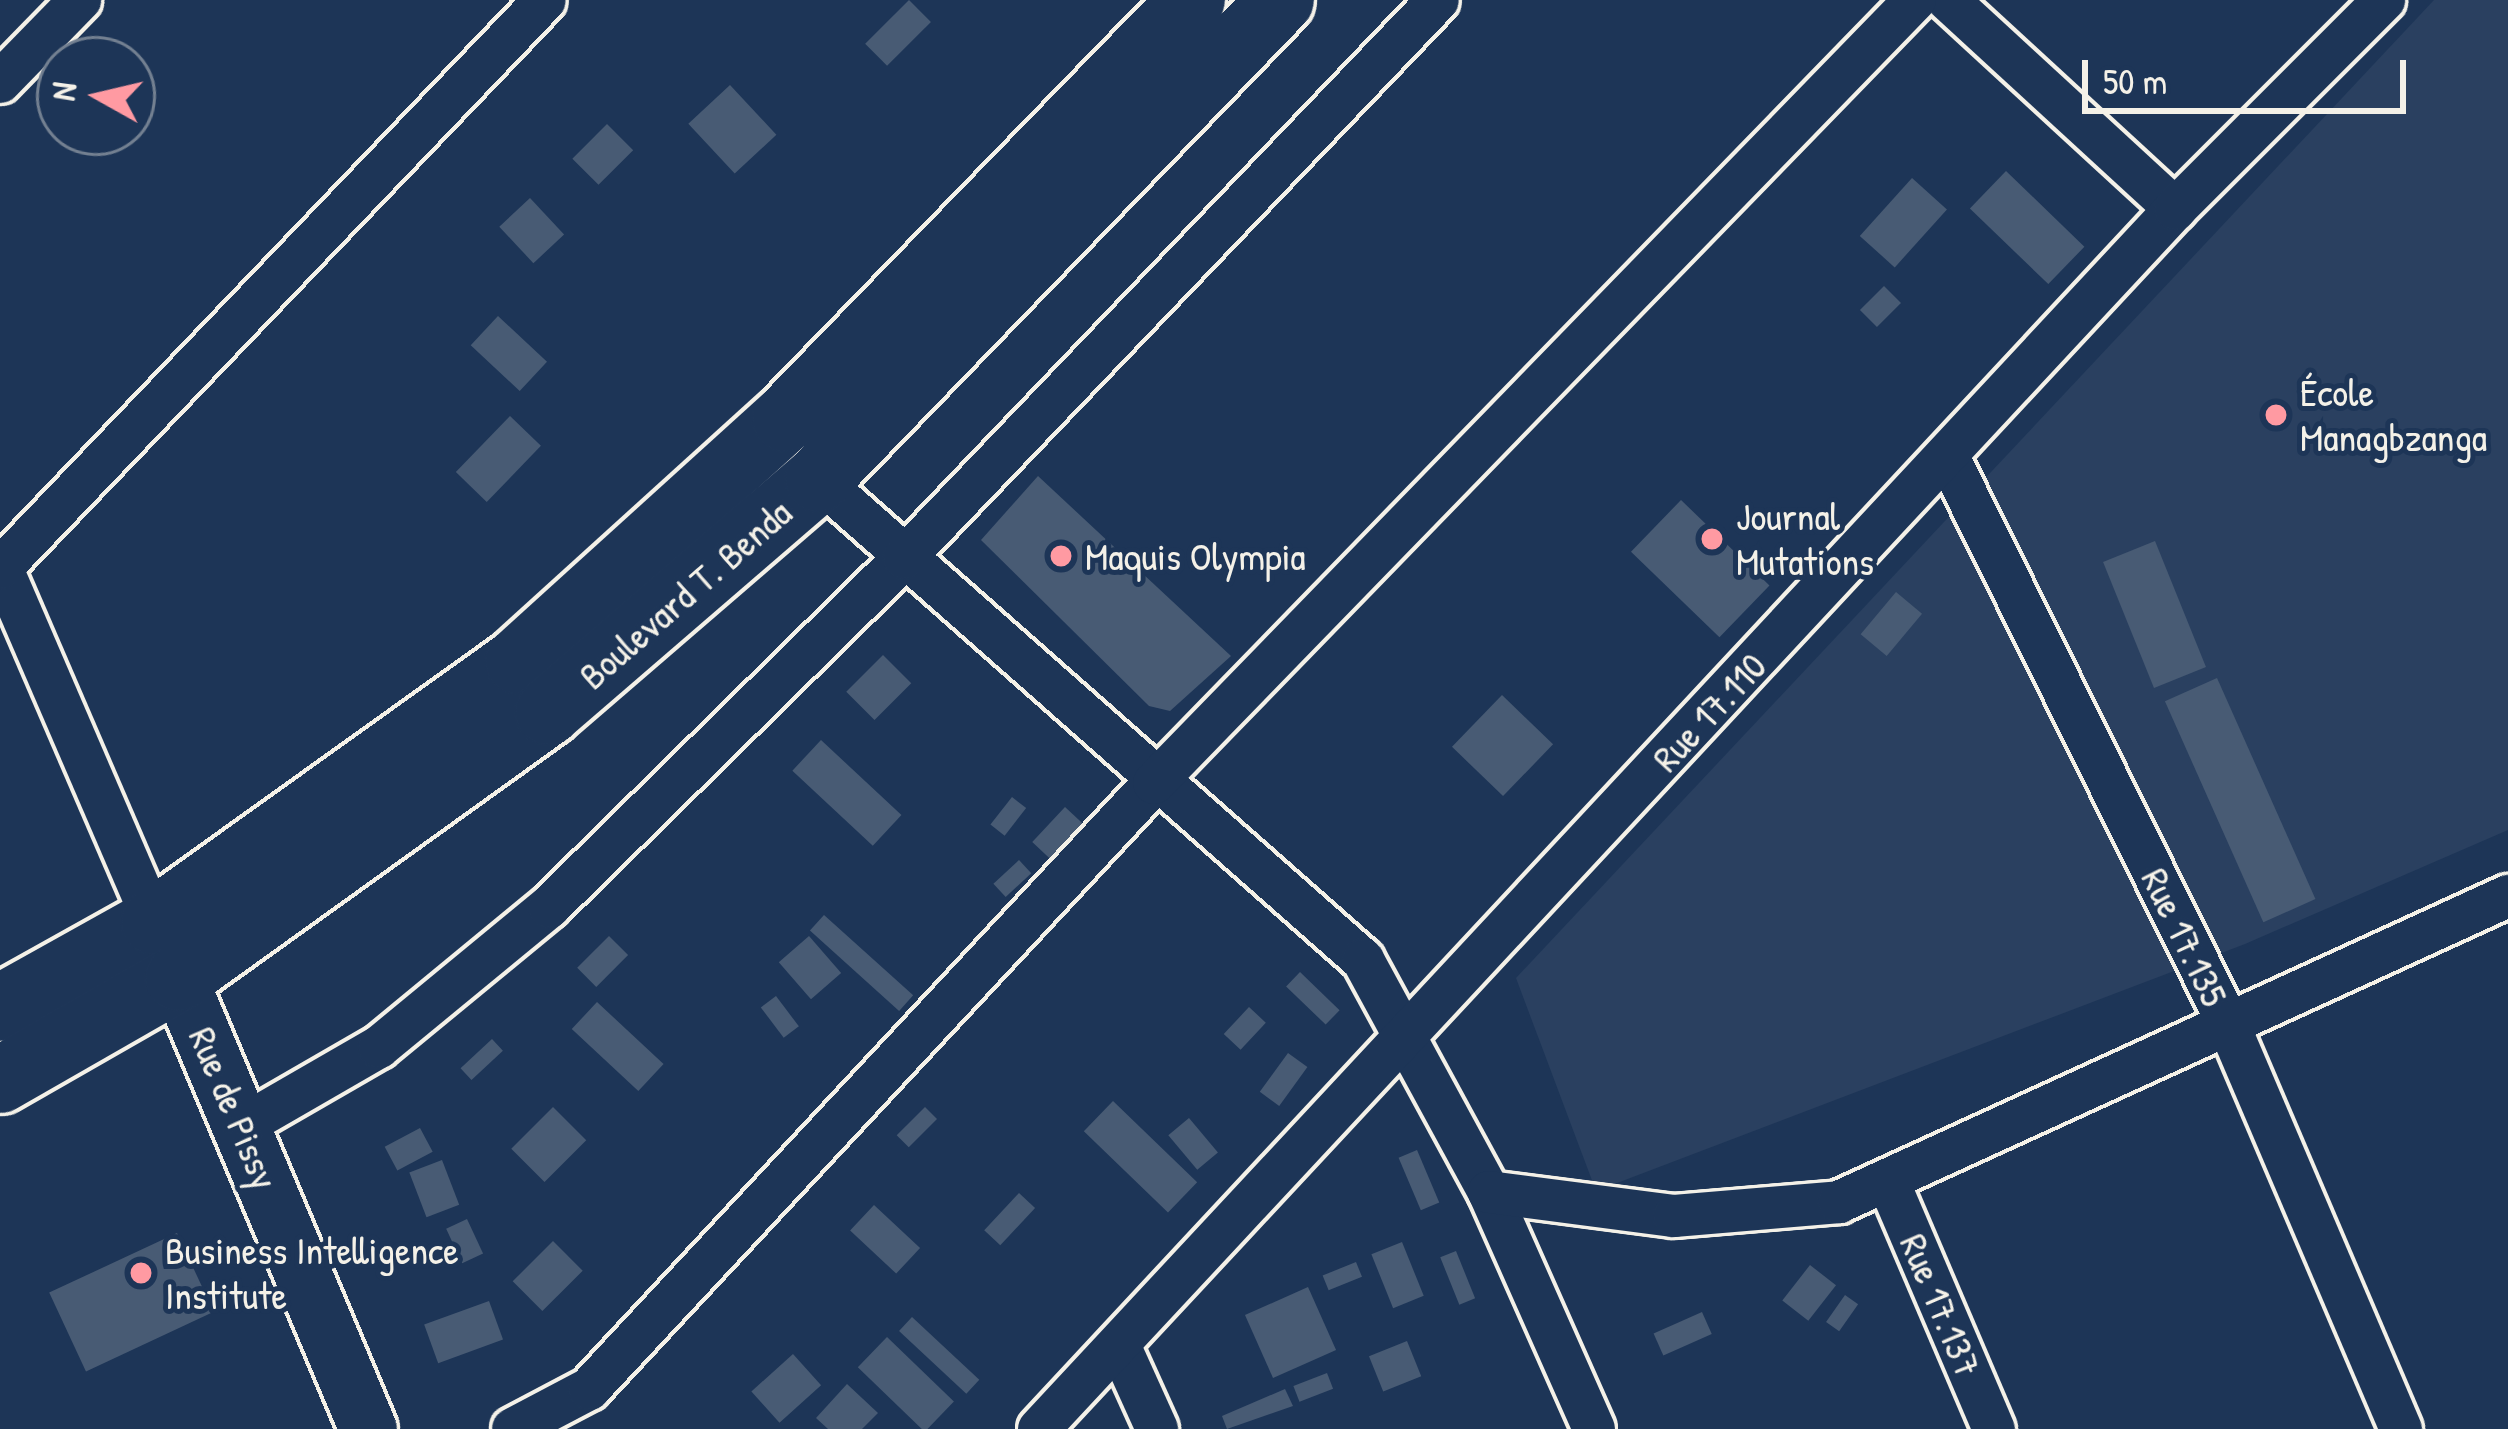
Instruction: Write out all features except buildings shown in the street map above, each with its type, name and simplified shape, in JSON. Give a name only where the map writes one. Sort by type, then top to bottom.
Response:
[{"type":"highway","name":"Boulevard T. Benda","points":[[0,1080],[518,661],[785,419],[1192,0]]},
{"type":"highway","name":"Boulevard T. Benda","points":[[0,1008],[166,950],[548,712],[818,479],[1281,0]]},
{"type":"street","points":[[0,82],[80,0]]},
{"type":"street","points":[[166,950],[1,566],[545,0]]},
{"type":"street","points":[[242,1126],[467,983],[904,558],[1438,0]]},
{"type":"street","points":[[513,1429],[589,1389],[1154,783],[1915,0]]},
{"type":"street","points":[[1948,0],[2175,209]]},
{"type":"street","name":"Rue 17.110","points":[[1040,1429],[2175,209],[2384,0]]},
{"type":"street","name":"Rue 17.135","points":[[1947,455],[2226,1019],[2401,1429]]},
{"type":"street","points":[[818,479],[1154,783],[1363,960],[1409,1037],[1489,1192],[1594,1429]]},
{"type":"street","points":[[1489,1192],[1674,1216],[1781,1215],[1888,1181],[2226,1019],[2508,896]]},
{"type":"street","name":"Rue de Pissy","points":[[166,950],[368,1429]]},
{"type":"street","name":"Rue 17.137","points":[[1888,1181],[1994,1429]]},
{"type":"street","points":[[1120,1347],[1157,1429]]},
{"type":"shaded area","name":"École Managbzanga","points":[[2434,0],[2508,0],[2508,830],[2245,944],[1596,1191],[1516,978]]},
{"type":"place","name":"École Managbzanga","points":[[2276,415]]},
{"type":"place","name":"Journal Mutations","points":[[1712,539]]},
{"type":"place","name":"Maquis Olympia","points":[[1061,556]]},
{"type":"place","name":"Business Intelligence Institute","points":[[141,1273]]}]
